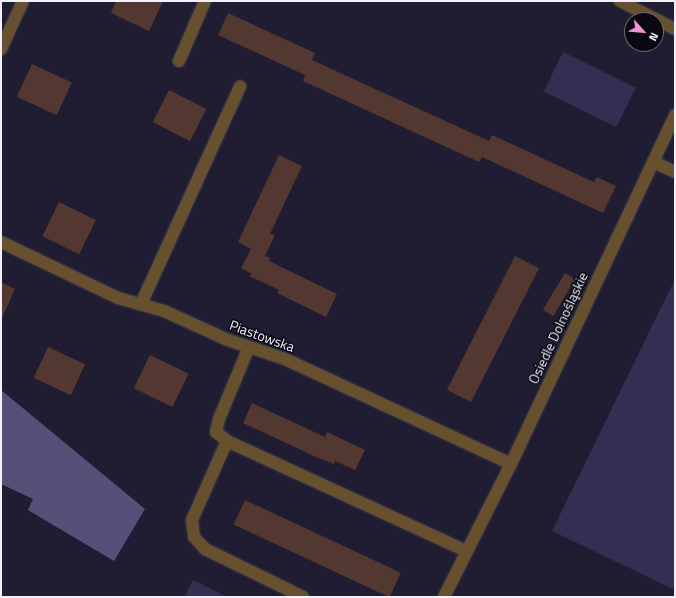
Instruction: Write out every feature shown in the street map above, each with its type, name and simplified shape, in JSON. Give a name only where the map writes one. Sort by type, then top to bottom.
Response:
[{"type":"street","points":[[1,49],[23,1]]},
{"type":"street","points":[[180,61],[205,1]]},
{"type":"street","points":[[620,1],[675,29]]},
{"type":"street","points":[[140,304],[240,87]]},
{"type":"street","name":"Osiedle Dolnośląskie","points":[[444,597],[511,464],[675,115]]},
{"type":"street","points":[[653,162],[675,172]]},
{"type":"street","name":"Piastowska","points":[[1,242],[118,298],[164,311],[228,340],[285,359],[511,464]]},
{"type":"street","points":[[249,347],[218,419],[216,432],[227,441],[466,552]]},
{"type":"street","points":[[227,441],[192,520],[194,537],[205,549],[303,597]]},
{"type":"shaded area","points":[[563,52],[636,88],[617,127],[544,92]]},
{"type":"shaded area","points":[[675,279],[675,590],[552,531]]},
{"type":"shaded area","points":[[1,390],[145,509],[114,561],[28,510],[33,499],[1,484]]},
{"type":"shaded area","points":[[193,580],[227,597],[184,597]]},
{"type":"building","points":[[116,1],[163,1],[149,31],[111,13]]},
{"type":"building","points":[[228,13],[315,53],[312,60],[489,141],[492,135],[594,182],[597,177],[616,186],[603,213],[482,157],[479,162],[303,81],[305,75],[218,35]]},
{"type":"building","points":[[32,64],[72,83],[57,115],[17,97]]},
{"type":"building","points":[[169,90],[206,109],[190,141],[153,122]]},
{"type":"building","points":[[279,155],[302,166],[270,234],[275,235],[265,256],[270,258],[269,261],[337,294],[326,317],[277,293],[279,290],[249,276],[252,274],[241,268],[251,249],[238,242]]},
{"type":"building","points":[[59,202],[96,220],[79,254],[42,236]]},
{"type":"building","points":[[515,256],[539,268],[471,402],[447,390]]},
{"type":"building","points":[[565,273],[575,279],[553,316],[543,310]]},
{"type":"building","points":[[1,282],[15,289],[1,320]]},
{"type":"building","points":[[48,347],[85,364],[71,395],[34,378]]},
{"type":"building","points":[[150,355],[189,374],[172,407],[134,388]]},
{"type":"building","points":[[252,403],[325,437],[327,432],[365,450],[355,470],[335,461],[334,464],[316,457],[243,423]]},
{"type":"building","points":[[245,500],[401,573],[389,597],[234,524]]}]
